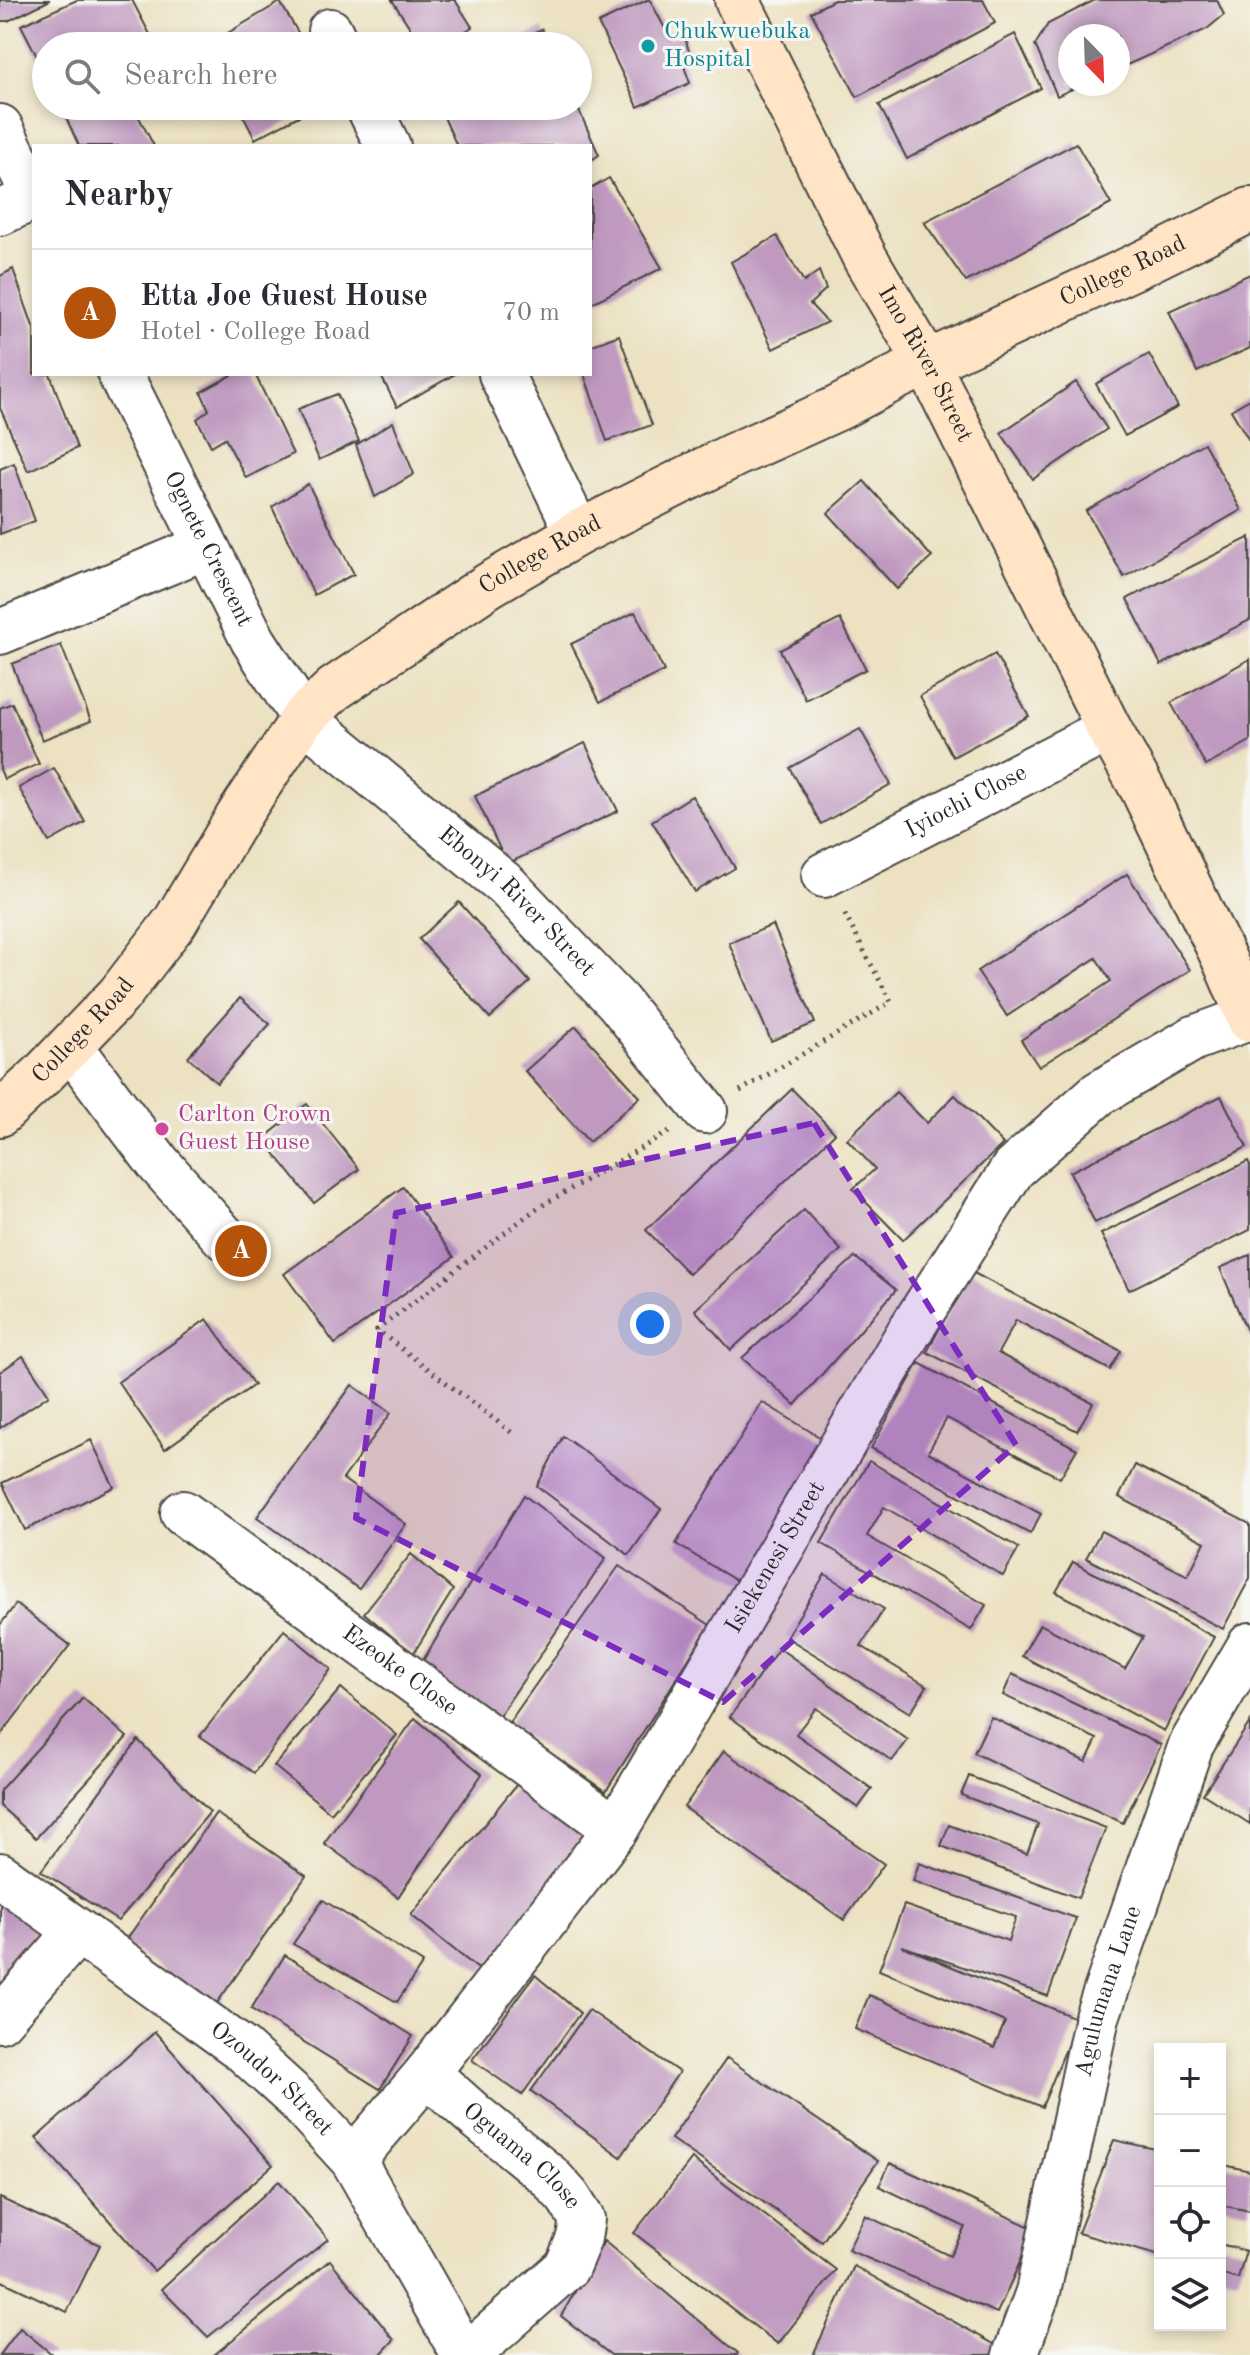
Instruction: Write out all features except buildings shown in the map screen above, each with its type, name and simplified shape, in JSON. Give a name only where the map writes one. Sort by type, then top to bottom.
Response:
[{"type":"main road","name":"Imo River Street","points":[[737,0],[865,258],[927,363],[947,408],[1149,803],[1250,1019]]},
{"type":"main road","name":"College Road","points":[[0,1114],[71,1047],[119,995],[175,922],[239,815],[303,718],[334,689],[489,585],[578,533],[734,455],[1250,210]]},
{"type":"street","points":[[375,120],[387,144]]},
{"type":"street","points":[[0,127],[32,192]]},
{"type":"street","points":[[0,213],[32,197]]},
{"type":"street","name":"Ognete Crescent","points":[[121,376],[253,640],[303,718]]},
{"type":"street","points":[[502,376],[578,533]]},
{"type":"street","points":[[0,632],[205,547]]},
{"type":"street","name":"Ebonyi River Street","points":[[303,718],[506,885],[618,1002],[705,1111]]},
{"type":"street","name":"Iyiochi Close","points":[[824,875],[1109,729]]},
{"type":"street","name":"Isiekenesi Street","points":[[353,2160],[427,2073],[616,1829],[908,1334],[1013,1169],[1098,1094],[1194,1038],[1250,1019]]},
{"type":"street","points":[[71,1047],[159,1164],[224,1237]]},
{"type":"street","name":"Ezeoke Close","points":[[183,1513],[616,1829]]},
{"type":"street","name":"Agulumana Lane","points":[[1015,2355],[1038,2292],[1097,2017],[1191,1745],[1250,1645]]},
{"type":"street","name":"Ozoudor Street","points":[[0,1875],[242,2049],[297,2099],[353,2160],[466,2355]]},
{"type":"street","points":[[0,2020],[77,1932]]},
{"type":"street","name":"Oguama Close","points":[[427,2073],[549,2176],[582,2219],[579,2238],[567,2267],[466,2355]]},
{"type":"path","points":[[511,1432],[377,1330],[536,1209],[891,1002],[824,875]]},
{"type":"highlighted area","points":[[814,1123],[1016,1445],[723,1702],[356,1518],[396,1213]]},
{"type":"place","name":"Chukwuebuka Hospital","points":[[648,46]]},
{"type":"place","name":"Carlton Crown Guest House","points":[[162,1129]]},
{"type":"place","name":"Etta Joe Guest House","points":[[241,1251]]}]
